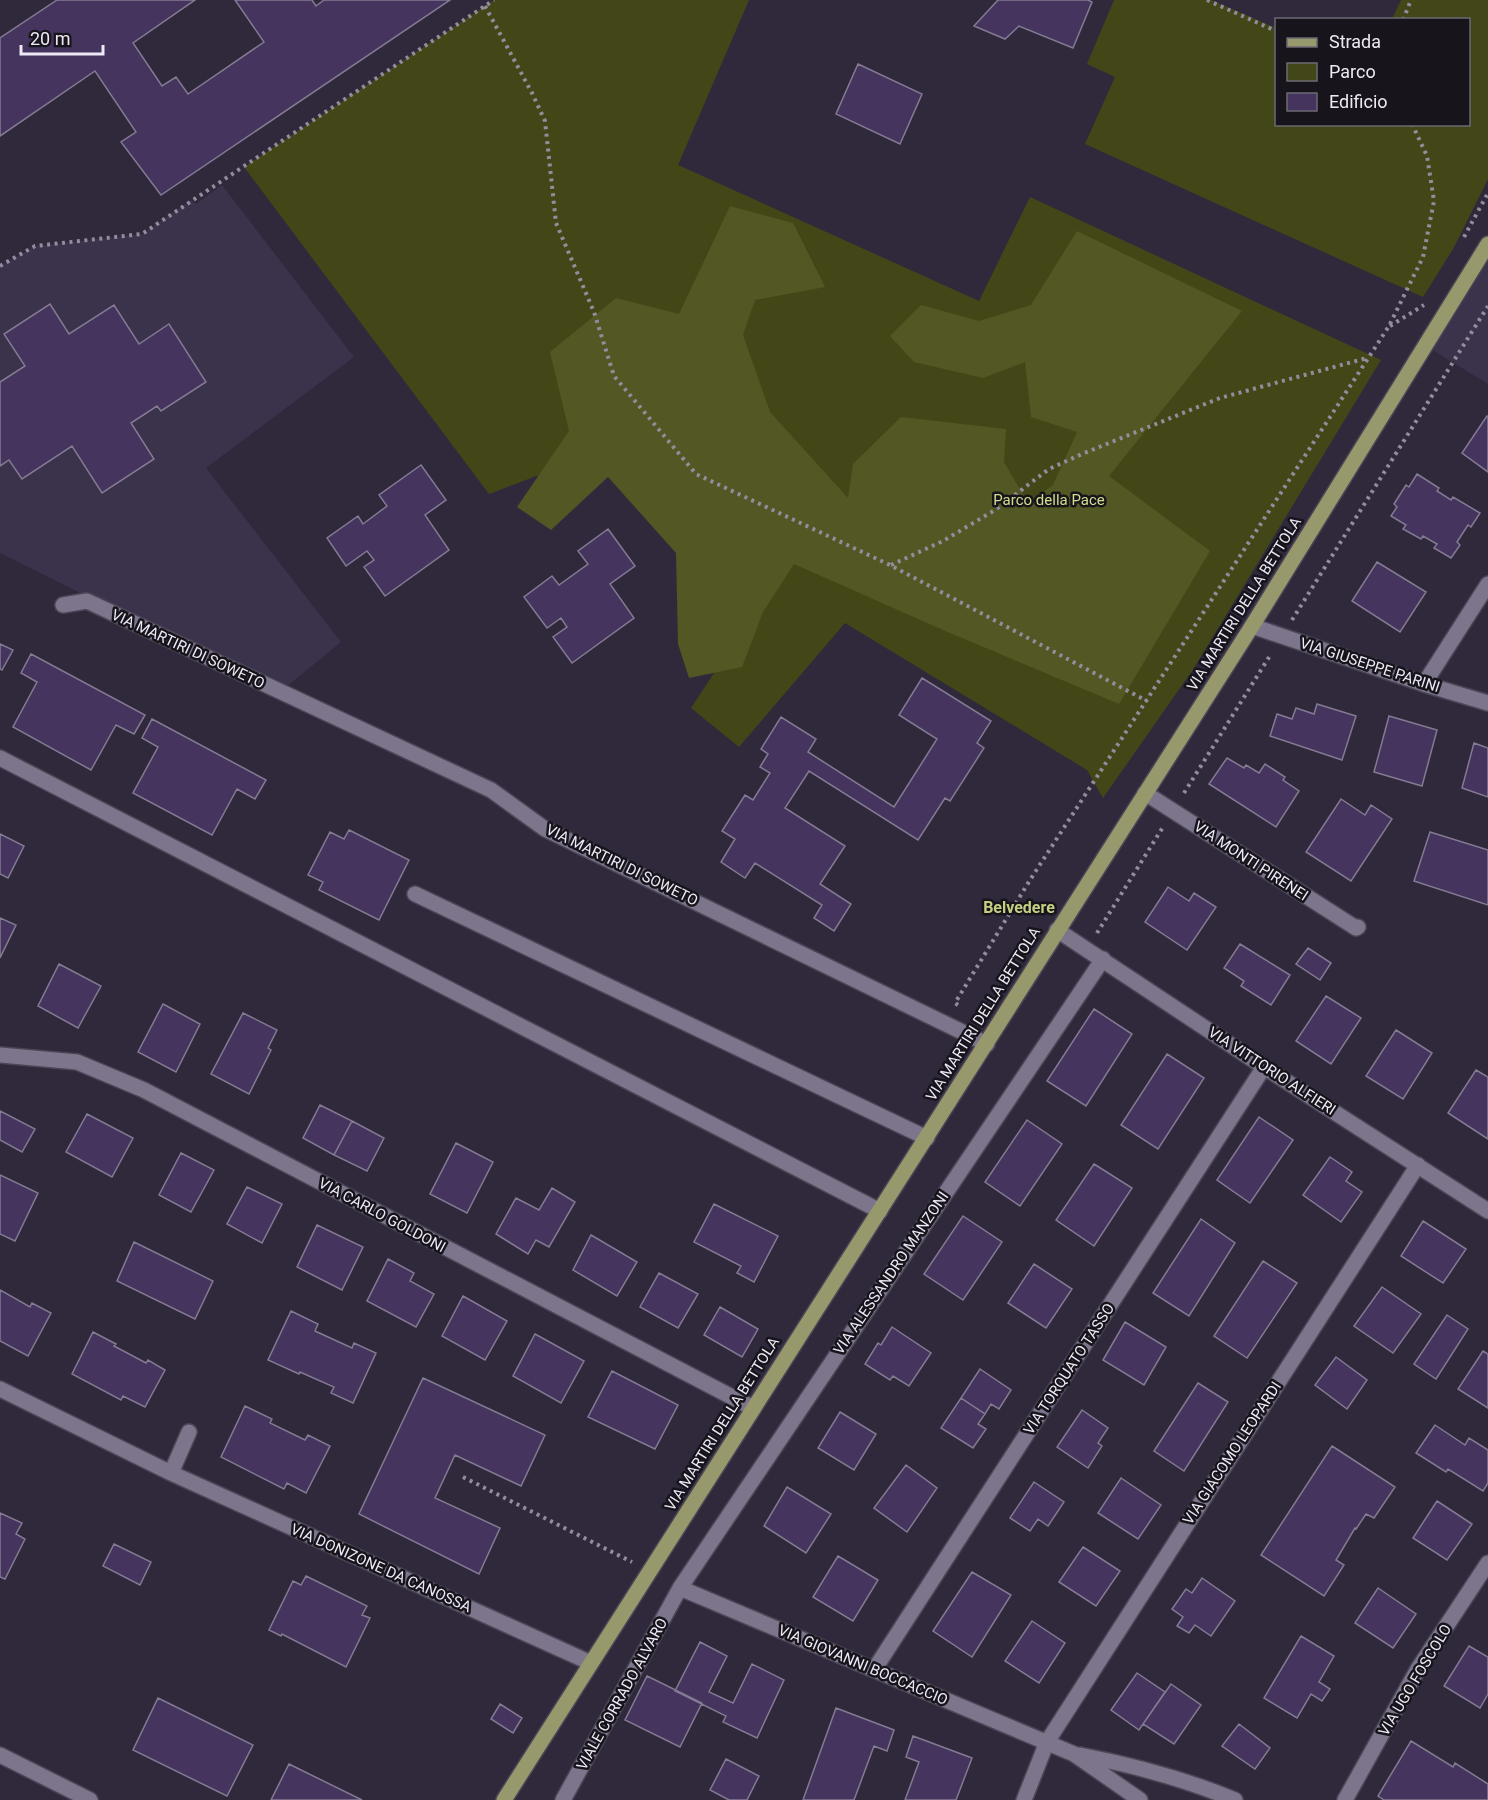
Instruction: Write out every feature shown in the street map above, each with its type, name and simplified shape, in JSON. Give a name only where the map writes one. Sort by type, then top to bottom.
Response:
[{"type":"main road","name":"VIA MARTIRI DELLA BETTOLA","points":[[504,1800],[1252,626],[1488,244]]},
{"type":"street","points":[[1424,684],[1488,584]]},
{"type":"street","name":"VIA MARTIRI DI SOWETO","points":[[63,605],[87,601],[491,790],[545,829],[987,1044]]},
{"type":"street","name":"VIA GIUSEPPE PARINI","points":[[1252,626],[1488,703]]},
{"type":"street","points":[[0,758],[880,1211]]},
{"type":"street","name":"VIA MONTI PIRENEI","points":[[1145,792],[1356,928],[1358,927]]},
{"type":"street","points":[[416,894],[927,1138]]},
{"type":"street","name":"VIA VITTORIO ALFIERI","points":[[1058,930],[1264,1067],[1488,1211]]},
{"type":"street","name":"VIA ALESSANDRO MANZONI","points":[[680,1588],[1103,959]]},
{"type":"street","name":"VIA CARLO GOLDONI","points":[[0,1055],[77,1062],[144,1090],[753,1408]]},
{"type":"street","name":"VIA TORQUATO TASSO","points":[[874,1670],[1264,1067]]},
{"type":"street","name":"VIA GIACOMO LEOPARDI","points":[[1024,1800],[1047,1742],[1418,1165]]},
{"type":"street","name":"VIA DONIZONE DA CANOSSA","points":[[0,1389],[171,1473],[591,1663]]},
{"type":"street","points":[[171,1473],[189,1432]]},
{"type":"street","name":"VIA UGO FOSCOLO","points":[[1345,1800],[1418,1670],[1488,1563]]},
{"type":"street","name":"VIA GIOVANNI BOCCACCIO","points":[[680,1588],[1074,1754]]},
{"type":"street","name":"VIALE CORRADO ALVARO","points":[[563,1800],[680,1588]]},
{"type":"street","points":[[1074,1754],[1140,1800]]},
{"type":"street","points":[[1074,1754],[1121,1763],[1210,1790],[1234,1800]]},
{"type":"street","points":[[0,1755],[90,1800]]},
{"type":"path","points":[[0,266],[35,246],[142,234],[494,0]]},
{"type":"path","points":[[1207,0],[1275,31]]},
{"type":"path","points":[[1403,18],[1411,0]]},
{"type":"path","points":[[485,6],[532,93],[544,121],[556,224],[594,312],[614,376],[696,474],[890,565],[1147,701]]},
{"type":"path","points":[[963,1008],[956,1003],[1030,880],[1389,326],[1423,257],[1434,201],[1426,156],[1413,126]]},
{"type":"path","points":[[1462,242],[1488,193]]},
{"type":"path","points":[[1389,326],[1430,301]]},
{"type":"path","points":[[890,565],[943,540],[995,510],[1049,470],[1082,454],[1220,398],[1367,358]]},
{"type":"path","points":[[462,1477],[650,1571]]},
{"type":"shaded area","points":[[222,185],[354,357],[206,468],[341,642],[280,692],[0,553],[0,266],[35,246],[142,234],[191,200],[196,204]]},
{"type":"shaded area","points":[[1488,244],[1488,384],[1426,346]]},
{"type":"green space","name":"Parco della Pace","points":[[494,0],[749,0],[678,165],[979,301],[1030,197],[1381,360],[1194,668],[1103,798],[1087,770],[845,623],[739,747],[691,708],[765,596],[592,455],[489,494],[244,167]]},
{"type":"green space","points":[[1114,0],[1211,0],[1275,28],[1275,126],[1470,126],[1470,18],[1392,18],[1401,0],[1488,0],[1488,179],[1453,249],[1423,297],[1085,144],[1115,77],[1087,64]]},
{"type":"green space","points":[[730,206],[793,223],[825,287],[755,300],[743,335],[770,412],[848,498],[853,464],[901,417],[1006,429],[1004,462],[1028,503],[1053,485],[1077,432],[1031,417],[1025,362],[983,378],[914,362],[890,336],[921,305],[979,321],[1031,305],[1077,231],[1242,311],[1109,476],[1210,551],[1119,704],[794,564],[763,612],[742,667],[689,678],[678,644],[676,553],[608,477],[551,530],[517,507],[569,431],[550,352],[616,298],[679,314]]},
{"type":"building","points":[[57,0],[195,0],[133,43],[162,86],[176,77],[188,94],[264,42],[235,0],[312,0],[316,6],[324,0],[450,0],[161,195],[121,142],[136,132],[95,71],[0,136],[0,38]]},
{"type":"building","points":[[998,0],[1088,0],[1092,2],[1073,48],[1019,26],[1005,39],[974,26]]},
{"type":"building","points":[[858,64],[922,94],[900,144],[836,114]]},
{"type":"building","points":[[50,304],[69,334],[114,305],[139,344],[169,324],[206,382],[161,411],[157,406],[131,423],[154,459],[102,493],[72,446],[22,479],[9,460],[0,466],[0,382],[25,366],[4,334]]},
{"type":"building","points":[[1488,417],[1488,472],[1462,453]]},
{"type":"building","points":[[421,465],[446,500],[425,515],[449,550],[385,596],[364,567],[374,560],[367,551],[346,566],[327,538],[358,516],[363,524],[387,506],[379,495]]},
{"type":"building","points":[[1417,474],[1439,488],[1437,491],[1451,500],[1453,497],[1480,513],[1471,527],[1468,525],[1457,542],[1460,545],[1451,558],[1434,548],[1437,544],[1423,536],[1421,539],[1403,529],[1406,525],[1391,516],[1397,507],[1394,504],[1406,485],[1409,487]]},
{"type":"building","points":[[608,529],[635,566],[610,584],[634,618],[572,663],[553,637],[567,627],[561,618],[547,628],[524,597],[552,576],[559,585],[588,564],[578,551]]},
{"type":"building","points":[[1377,562],[1426,592],[1400,632],[1352,601]]},
{"type":"building","points":[[0,644],[13,650],[2,670],[0,669]]},
{"type":"building","points":[[31,654],[145,715],[134,734],[116,725],[91,770],[13,727],[37,682],[21,673]]},
{"type":"building","points":[[922,678],[991,721],[977,743],[984,748],[950,801],[945,798],[918,840],[809,771],[785,808],[845,846],[820,884],[851,904],[834,931],[814,918],[822,905],[755,863],[745,878],[721,862],[735,839],[722,831],[745,795],[753,800],[770,773],[760,767],[768,754],[761,749],[781,717],[816,739],[808,752],[894,807],[937,739],[899,715]]},
{"type":"building","points":[[1317,704],[1356,716],[1342,760],[1270,736],[1277,714],[1292,719],[1296,708],[1314,714]]},
{"type":"building","points":[[1389,716],[1437,730],[1422,786],[1374,772]]},
{"type":"building","points":[[152,719],[266,780],[255,799],[237,789],[212,835],[133,793],[158,747],[142,738]]},
{"type":"building","points":[[1474,743],[1488,748],[1488,797],[1462,788]]},
{"type":"building","points":[[1227,758],[1244,768],[1246,765],[1259,773],[1265,764],[1285,777],[1283,780],[1299,791],[1276,827],[1209,784]]},
{"type":"building","points":[[1341,799],[1365,815],[1371,805],[1392,819],[1351,881],[1306,852]]},
{"type":"building","points":[[349,830],[409,860],[379,920],[319,890],[323,882],[308,875],[330,832],[344,839]]},
{"type":"building","points":[[1430,832],[1488,850],[1488,905],[1414,881]]},
{"type":"building","points":[[0,834],[24,846],[8,878],[0,874]]},
{"type":"building","points":[[1168,887],[1189,901],[1194,893],[1216,907],[1187,950],[1145,922]]},
{"type":"building","points":[[0,918],[16,925],[0,958]]},
{"type":"building","points":[[1240,944],[1290,975],[1271,1005],[1241,986],[1244,981],[1224,968]]},
{"type":"building","points":[[1308,948],[1331,963],[1320,980],[1296,964]]},
{"type":"building","points":[[59,964],[101,986],[78,1028],[38,1006]]},
{"type":"building","points":[[1326,996],[1361,1018],[1331,1064],[1296,1041]]},
{"type":"building","points":[[163,1004],[200,1024],[176,1072],[138,1052]]},
{"type":"building","points":[[1094,1009],[1132,1034],[1086,1106],[1047,1081]]},
{"type":"building","points":[[243,1013],[277,1030],[268,1048],[271,1050],[249,1094],[211,1074]]},
{"type":"building","points":[[1396,1030],[1432,1053],[1403,1099],[1366,1076]]},
{"type":"building","points":[[1167,1054],[1204,1078],[1158,1149],[1121,1125]]},
{"type":"building","points":[[1476,1070],[1488,1077],[1488,1139],[1448,1113]]},
{"type":"building","points":[[320,1105],[352,1121],[334,1155],[303,1138]]},
{"type":"building","points":[[0,1111],[35,1129],[22,1152],[0,1140]]},
{"type":"building","points":[[87,1114],[133,1138],[112,1177],[66,1152]]},
{"type":"building","points":[[1259,1117],[1293,1140],[1250,1203],[1217,1180]]},
{"type":"building","points":[[1027,1120],[1062,1144],[1020,1206],[985,1182]]},
{"type":"building","points":[[352,1121],[384,1138],[367,1171],[334,1155]]},
{"type":"building","points":[[456,1143],[493,1162],[467,1213],[430,1194]]},
{"type":"building","points":[[181,1153],[214,1170],[191,1212],[159,1195]]},
{"type":"building","points":[[1330,1157],[1352,1172],[1346,1181],[1362,1192],[1341,1222],[1303,1195]]},
{"type":"building","points":[[1094,1164],[1132,1188],[1094,1246],[1056,1220]]},
{"type":"building","points":[[0,1175],[38,1193],[15,1241],[0,1234]]},
{"type":"building","points":[[247,1187],[282,1204],[262,1243],[227,1224]]},
{"type":"building","points":[[552,1188],[575,1202],[549,1247],[536,1240],[528,1254],[496,1234],[516,1198],[539,1210]]},
{"type":"building","points":[[714,1204],[778,1236],[754,1282],[737,1273],[741,1266],[694,1242]]},
{"type":"building","points":[[963,1216],[1002,1242],[963,1300],[924,1274]]},
{"type":"building","points":[[1201,1219],[1235,1243],[1189,1316],[1153,1293]]},
{"type":"building","points":[[1423,1221],[1466,1249],[1443,1283],[1401,1256]]},
{"type":"building","points":[[317,1225],[363,1247],[342,1290],[297,1267]]},
{"type":"building","points":[[591,1235],[637,1262],[617,1296],[573,1270]]},
{"type":"building","points":[[134,1242],[213,1281],[195,1319],[117,1281]]},
{"type":"building","points":[[388,1259],[414,1273],[410,1281],[434,1294],[416,1327],[367,1301]]},
{"type":"building","points":[[1263,1261],[1297,1283],[1247,1358],[1214,1336]]},
{"type":"building","points":[[1034,1264],[1072,1289],[1046,1328],[1008,1303]]},
{"type":"building","points":[[659,1273],[698,1294],[678,1328],[640,1307]]},
{"type":"building","points":[[1382,1287],[1421,1314],[1393,1353],[1354,1326]]},
{"type":"building","points":[[0,1290],[30,1307],[32,1303],[51,1313],[28,1356],[0,1341]]},
{"type":"building","points":[[463,1296],[507,1321],[485,1360],[442,1336]]},
{"type":"building","points":[[720,1307],[758,1329],[742,1357],[704,1335]]},
{"type":"building","points":[[291,1311],[318,1324],[315,1331],[352,1348],[354,1343],[376,1353],[353,1403],[331,1393],[334,1387],[268,1360]]},
{"type":"building","points":[[1447,1315],[1468,1329],[1436,1379],[1414,1364]]},
{"type":"building","points":[[1125,1322],[1166,1347],[1144,1385],[1103,1360]]},
{"type":"building","points":[[892,1327],[931,1353],[909,1386],[893,1376],[890,1380],[865,1364],[878,1343],[881,1345]]},
{"type":"building","points":[[93,1332],[146,1363],[148,1360],[165,1370],[145,1407],[123,1396],[121,1400],[72,1374]]},
{"type":"building","points":[[535,1334],[584,1361],[561,1403],[513,1376]]},
{"type":"building","points":[[1483,1351],[1488,1354],[1488,1408],[1458,1389]]},
{"type":"building","points":[[1336,1357],[1367,1380],[1347,1409],[1315,1385]]},
{"type":"building","points":[[980,1369],[1011,1390],[999,1409],[991,1404],[985,1414],[961,1398]]},
{"type":"building","points":[[612,1371],[678,1405],[655,1449],[588,1417]]},
{"type":"building","points":[[423,1378],[545,1435],[521,1486],[455,1455],[435,1498],[500,1528],[479,1574],[359,1514]]},
{"type":"building","points":[[1198,1383],[1228,1402],[1184,1471],[1154,1451]]},
{"type":"building","points":[[961,1398],[985,1414],[978,1424],[986,1429],[973,1448],[941,1428]]},
{"type":"building","points":[[245,1406],[272,1419],[270,1423],[305,1440],[308,1435],[330,1446],[306,1493],[287,1483],[284,1489],[221,1457]]},
{"type":"building","points":[[1082,1410],[1108,1428],[1098,1443],[1102,1446],[1088,1468],[1057,1447]]},
{"type":"building","points":[[840,1412],[876,1434],[854,1470],[818,1448]]},
{"type":"building","points":[[1435,1425],[1465,1445],[1469,1438],[1488,1450],[1488,1483],[1483,1491],[1448,1469],[1446,1472],[1416,1453]]},
{"type":"building","points":[[1332,1446],[1395,1487],[1374,1518],[1366,1514],[1355,1528],[1336,1560],[1344,1565],[1324,1596],[1261,1555]]},
{"type":"building","points":[[906,1465],[937,1488],[907,1532],[874,1508]]},
{"type":"building","points":[[1121,1478],[1161,1505],[1138,1539],[1098,1513]]},
{"type":"building","points":[[1034,1482],[1064,1502],[1048,1526],[1038,1519],[1030,1531],[1010,1518]]},
{"type":"building","points":[[787,1487],[831,1514],[806,1553],[764,1526]]},
{"type":"building","points":[[1437,1501],[1472,1524],[1447,1560],[1413,1538]]},
{"type":"building","points":[[0,1513],[22,1523],[16,1534],[25,1539],[5,1579],[0,1577]]},
{"type":"building","points":[[114,1544],[151,1562],[140,1585],[103,1566]]},
{"type":"building","points":[[1083,1547],[1120,1571],[1096,1606],[1059,1582]]},
{"type":"building","points":[[838,1556],[878,1580],[853,1621],[813,1597]]},
{"type":"building","points":[[972,1572],[1011,1595],[972,1657],[933,1631]]},
{"type":"building","points":[[306,1576],[367,1606],[362,1615],[370,1618],[346,1667],[282,1634],[281,1636],[269,1630],[293,1581],[301,1585]]},
{"type":"building","points":[[1202,1578],[1235,1601],[1211,1636],[1195,1625],[1189,1633],[1177,1626],[1183,1617],[1172,1609],[1186,1589],[1192,1593]]},
{"type":"building","points":[[1378,1588],[1416,1614],[1393,1648],[1355,1623]]},
{"type":"building","points":[[1032,1621],[1065,1643],[1039,1683],[1005,1661]]},
{"type":"building","points":[[1301,1636],[1334,1656],[1319,1682],[1330,1689],[1322,1701],[1311,1694],[1297,1718],[1264,1698]]},
{"type":"building","points":[[700,1642],[727,1656],[709,1692],[733,1703],[752,1664],[784,1680],[757,1738],[723,1722],[726,1716],[675,1691]]},
{"type":"building","points":[[1469,1646],[1488,1657],[1488,1694],[1480,1708],[1444,1686]]},
{"type":"building","points":[[1137,1673],[1165,1692],[1139,1730],[1111,1710]]},
{"type":"building","points":[[647,1676],[702,1703],[680,1747],[625,1720]]},
{"type":"building","points":[[1171,1684],[1201,1705],[1174,1744],[1143,1724]]},
{"type":"building","points":[[158,1698],[253,1745],[227,1796],[133,1750]]},
{"type":"building","points":[[500,1704],[522,1718],[513,1733],[491,1719]]},
{"type":"building","points":[[836,1708],[894,1730],[887,1751],[874,1746],[854,1800],[803,1800]]},
{"type":"building","points":[[1239,1724],[1270,1748],[1255,1769],[1222,1746]]},
{"type":"building","points":[[913,1736],[972,1758],[956,1800],[905,1800],[919,1762],[906,1757]]},
{"type":"building","points":[[1411,1741],[1453,1767],[1455,1763],[1488,1784],[1488,1800],[1384,1800],[1378,1796]]},
{"type":"building","points":[[726,1759],[759,1776],[747,1800],[729,1800],[710,1790]]},
{"type":"building","points":[[289,1764],[297,1768],[362,1800],[271,1800]]},
{"type":"district","name":"Belvedere","points":[[1019,907]]}]
